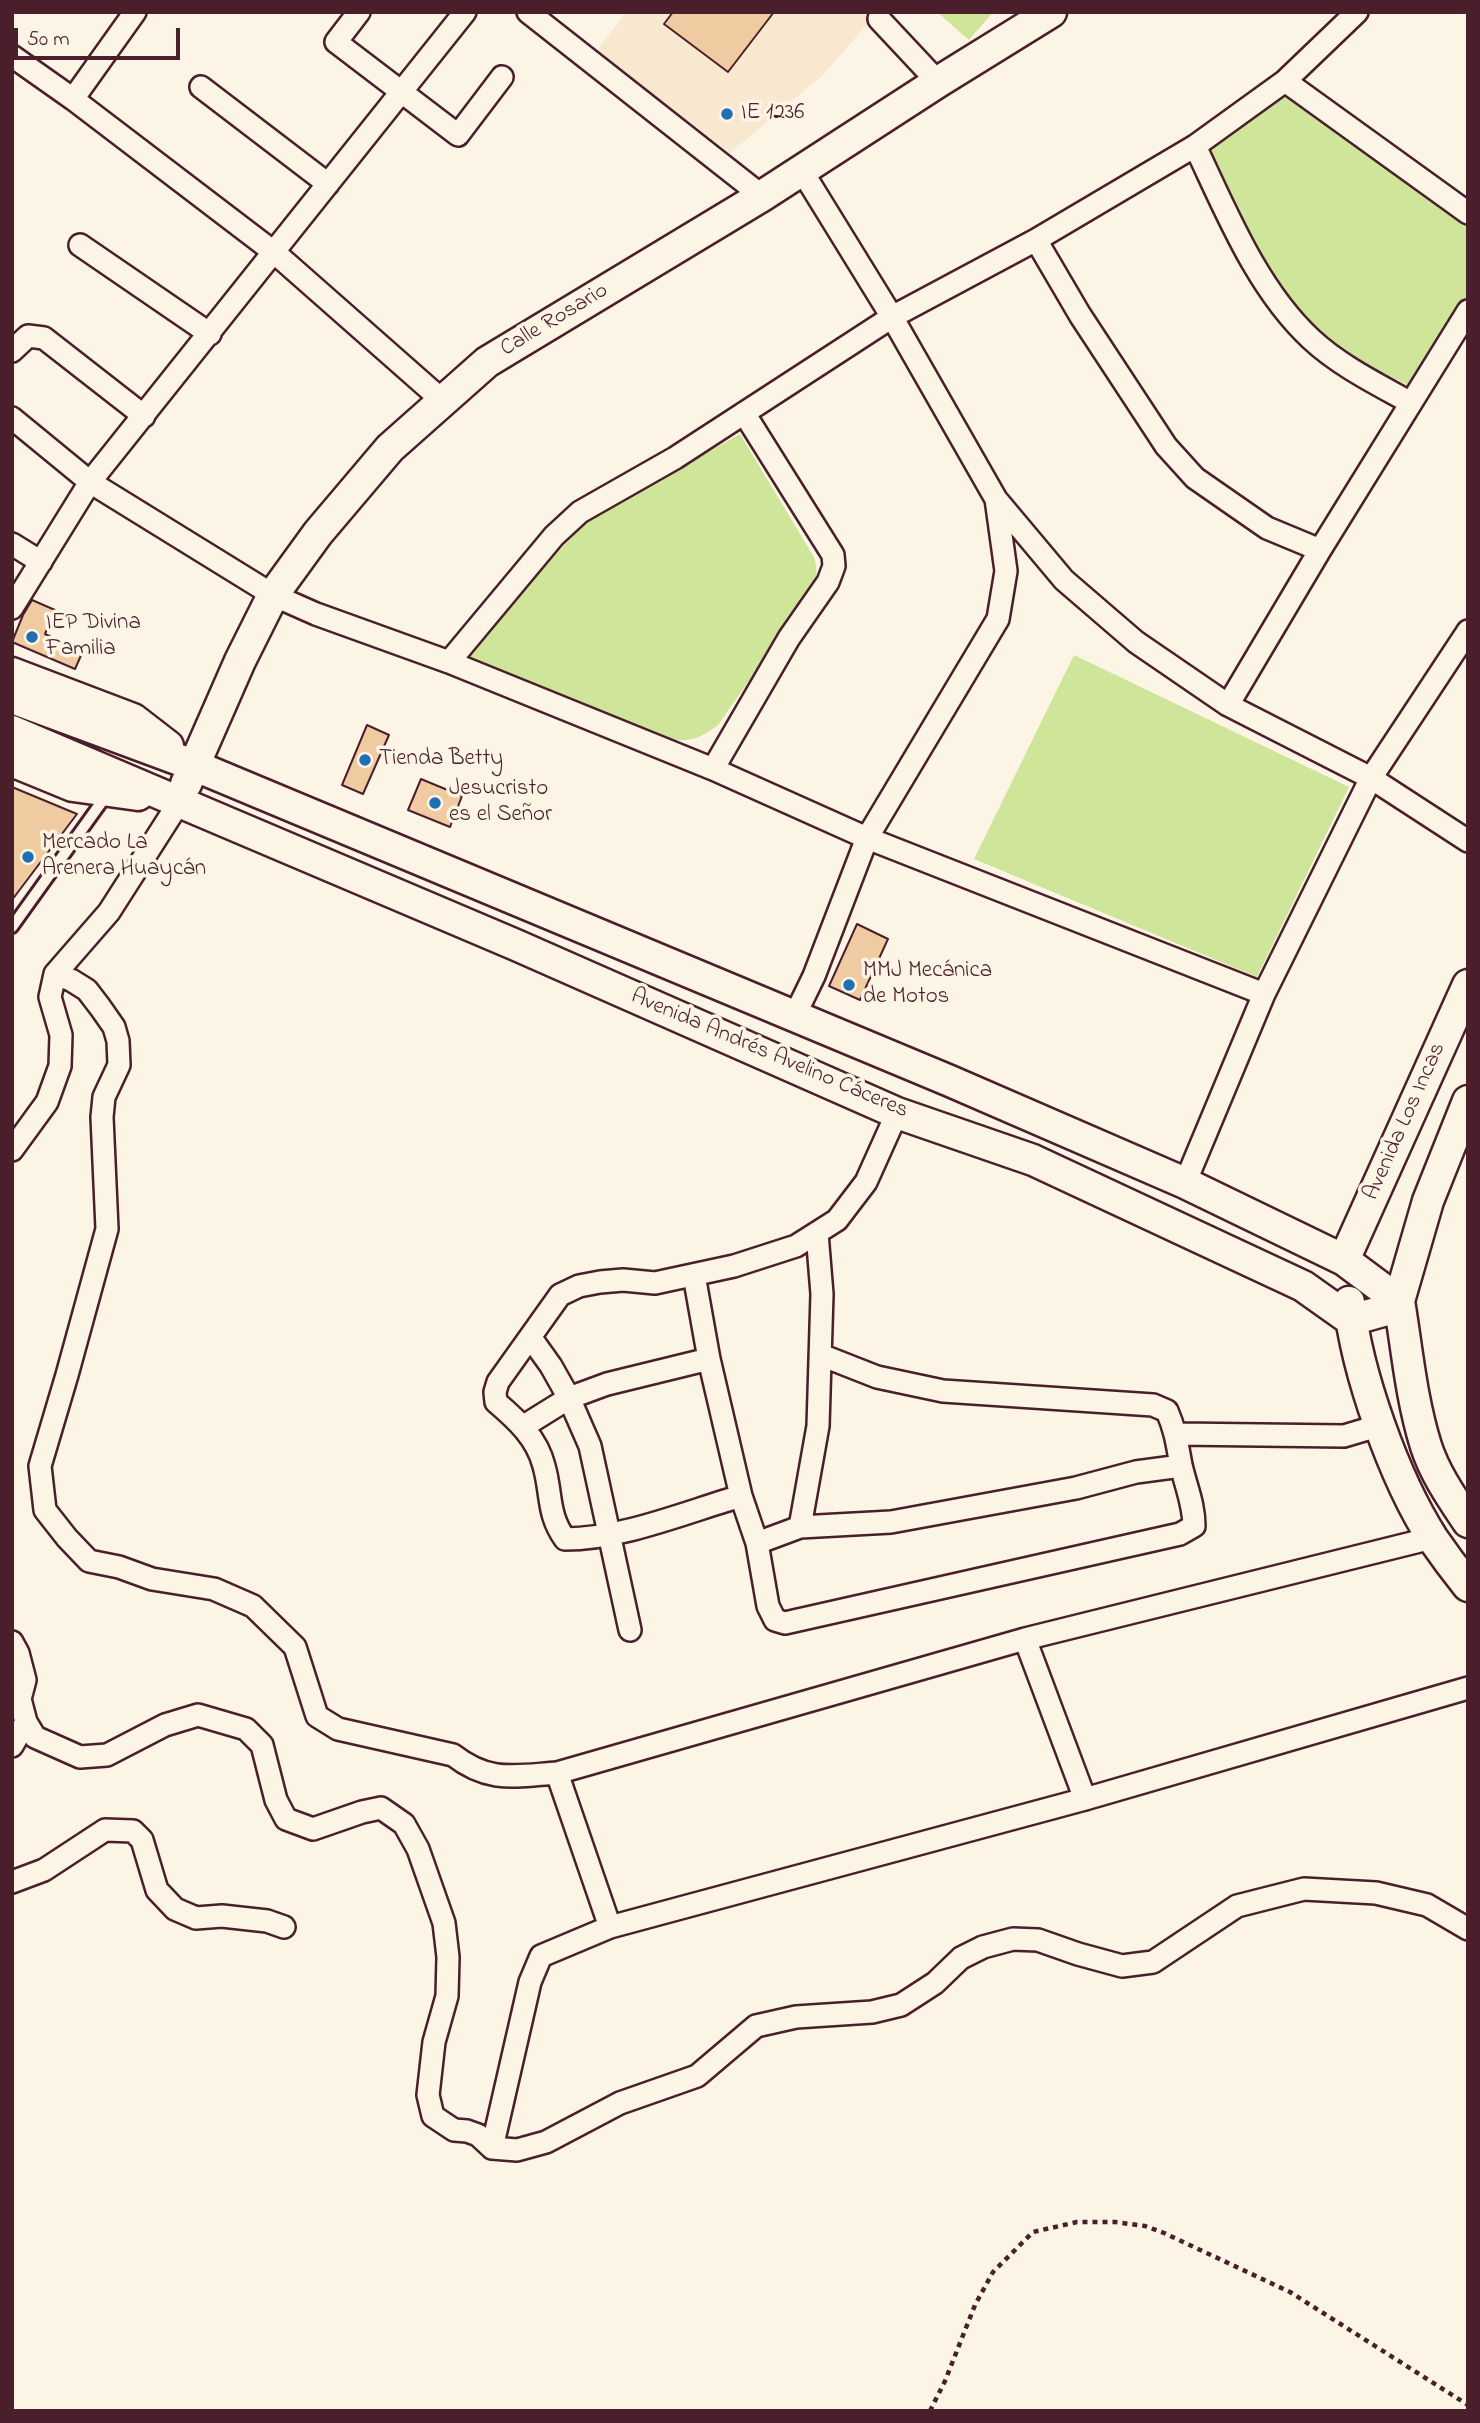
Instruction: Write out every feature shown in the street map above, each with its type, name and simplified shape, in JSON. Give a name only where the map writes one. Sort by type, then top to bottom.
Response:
[{"type":"main road","name":"Calle Rosario","points":[[180,801],[193,765],[273,595],[318,533],[390,448],[487,362],[762,196],[1051,12]]},
{"type":"main road","name":"Avenida Andrés Avelino Cáceres","points":[[12,673],[134,719],[193,765]]},
{"type":"main road","name":"Avenida Andrés Avelino Cáceres","points":[[12,698],[193,765],[1185,1183],[1344,1260],[1399,1301]]},
{"type":"main road","name":"Avenida Andrés Avelino Cáceres","points":[[12,731],[516,945],[897,1112],[1033,1160],[1303,1286],[1351,1320]]},
{"type":"main road","name":"Avenida Andrés Avelino Cáceres","points":[[12,761],[73,786],[180,801]]},
{"type":"main road","points":[[516,945],[531,907]]},
{"type":"main road","name":"Avenida Los Incas","points":[[1344,1260],[1468,985]]},
{"type":"main road","points":[[1468,1101],[1428,1201],[1399,1301],[1407,1366],[1426,1446],[1444,1486],[1468,1522]]},
{"type":"main road","points":[[1033,1160],[1051,1126]]},
{"type":"main road","points":[[1344,1260],[1351,1320],[1363,1371],[1399,1476],[1432,1538],[1468,1586]]},
{"type":"main road","points":[[1351,1320],[1382,1311],[1399,1301]]},
{"type":"street","points":[[359,12],[336,42],[458,135],[502,77]]},
{"type":"street","points":[[12,608],[90,482],[465,12]]},
{"type":"street","points":[[528,12],[552,19],[762,196]]},
{"type":"street","points":[[449,662],[554,536],[580,512],[675,457],[892,317],[1036,240],[1195,146],[1285,81],[1357,12]]},
{"type":"street","points":[[73,99],[132,13]]},
{"type":"street","points":[[879,19],[938,82]]},
{"type":"street","points":[[12,56],[73,99],[275,253],[443,401]]},
{"type":"street","points":[[1285,81],[1468,213]]},
{"type":"street","points":[[201,87],[328,184]]},
{"type":"street","points":[[1195,146],[1237,235],[1276,298],[1311,340],[1360,376],[1411,403]]},
{"type":"street","points":[[802,171],[892,317],[996,499],[1064,580],[1136,642],[1228,705],[1371,778],[1468,841]]},
{"type":"street","points":[[1036,240],[1129,392],[1173,454],[1195,478],[1267,528],[1320,550]]},
{"type":"street","points":[[80,244],[210,334]]},
{"type":"street","points":[[1228,705],[1468,311]]},
{"type":"street","points":[[12,351],[28,336],[44,338],[144,416]]},
{"type":"street","points":[[713,769],[789,638],[828,582],[834,566],[833,555],[744,413]]},
{"type":"street","points":[[12,418],[90,482],[273,595],[316,614],[449,662],[713,769],[867,838],[1264,994]]},
{"type":"street","points":[[794,1017],[814,976],[867,838],[998,619],[1006,571],[996,499]]},
{"type":"street","points":[[12,544],[41,562]]},
{"type":"street","points":[[1185,1183],[1264,994],[1371,778],[1468,631]]},
{"type":"street","points":[[12,1150],[47,1102],[60,1066],[61,1035],[50,997],[55,974],[109,912],[180,801]]},
{"type":"street","points":[[55,974],[87,990],[100,1007],[114,1027],[118,1041],[119,1065],[104,1097],[102,1117],[107,1229],[40,1466],[45,1510],[89,1561],[119,1567],[152,1579],[214,1589],[253,1606],[295,1647],[317,1716],[338,1729],[453,1755],[467,1765],[499,1777],[556,1773],[1025,1639],[1432,1538]]},
{"type":"street","points":[[741,1496],[608,1534],[565,1539],[554,1523],[544,1464],[524,1426],[496,1402],[498,1382],[560,1295],[579,1286],[623,1280],[655,1283],[733,1266],[796,1246],[838,1220],[866,1182],[897,1112]]},
{"type":"street","points":[[800,1527],[818,1426],[822,1294],[817,1233]]},
{"type":"street","points":[[694,1275],[709,1359],[741,1496],[757,1543],[768,1606],[775,1620],[785,1623],[1180,1534],[1194,1526],[1194,1510],[1181,1465],[1177,1434],[1167,1411],[1153,1405],[943,1391],[877,1377],[821,1355]]},
{"type":"street","points":[[531,1338],[569,1398],[590,1446],[608,1534],[622,1583],[630,1630]]},
{"type":"street","points":[[524,1426],[569,1398],[607,1384],[709,1359]]},
{"type":"street","points":[[1177,1434],[1344,1436],[1381,1425]]},
{"type":"street","points":[[757,1543],[800,1527],[891,1522],[1076,1488],[1136,1472],[1181,1465]]},
{"type":"street","points":[[1025,1639],[1085,1799]]},
{"type":"street","points":[[12,1642],[18,1653],[24,1680],[20,1699],[26,1722],[35,1737],[79,1757],[107,1755],[165,1726],[198,1715],[246,1729],[262,1745],[276,1800],[286,1819],[313,1829],[381,1808],[404,1824],[418,1849],[444,1923],[449,1956],[447,1996],[434,2042],[429,2095],[433,2116],[454,2130],[478,2135],[492,2148],[517,2150],[546,2142],[620,2103],[697,2076],[756,2026],[796,2017],[872,2012],[901,2004],[935,1983],[961,1958],[983,1947],[1013,1939],[1038,1940],[1122,1966],[1153,1962],[1237,1906],[1304,1889],[1376,1893],[1427,1905],[1468,1929]]},
{"type":"street","points":[[492,2148],[530,1982],[541,1956],[610,1927],[1085,1799],[1468,1688]]},
{"type":"street","points":[[12,1746],[26,1722]]},
{"type":"street","points":[[556,1773],[610,1927]]},
{"type":"street","points":[[12,1882],[44,1870],[105,1830],[133,1831],[142,1840],[158,1890],[175,1909],[196,1918],[222,1916],[267,1921],[284,1927]]},
{"type":"lane","points":[[12,927],[109,791]]},
{"type":"path","points":[[930,2411],[975,2305],[993,2272],[1033,2232],[1077,2222],[1115,2222],[1145,2226],[1290,2292],[1468,2405]]},
{"type":"shaded area","name":"IE 1236","points":[[626,12],[878,12],[823,75],[730,153],[596,52]]},
{"type":"green space","points":[[937,12],[993,12],[969,40]]},
{"type":"green space","points":[[1289,89],[1468,221],[1468,297],[1411,387],[1344,352],[1320,333],[1299,311],[1262,259],[1205,147]]},
{"type":"green space","points":[[740,434],[814,557],[816,574],[812,591],[718,725],[696,738],[671,739],[461,657],[587,520]]},
{"type":"green space","points":[[1074,655],[1349,787],[1257,977],[974,859]]},
{"type":"building","points":[[673,12],[774,12],[728,72],[664,24]]},
{"type":"building","name":"IEP Divina Familia","points":[[32,600],[55,610],[45,634],[83,651],[75,669],[12,642]]},
{"type":"building","name":"Tienda Betty","points":[[367,725],[389,735],[363,794],[342,785]]},
{"type":"building","name":"Jesucristo es el Señor","points":[[421,779],[462,796],[450,827],[408,810]]},
{"type":"building","name":"Mercado La Arenera Huaycán","points":[[12,787],[77,814],[12,900]]},
{"type":"building","points":[[857,924],[888,939],[860,1000],[829,986]]},
{"type":"place","name":"IE 1236","points":[[727,114]]},
{"type":"place","name":"IEP Divina Familia","points":[[32,637]]},
{"type":"place","name":"Tienda Betty","points":[[365,760]]},
{"type":"place","name":"Jesucristo es el Señor","points":[[435,803]]},
{"type":"place","name":"Mercado La Arenera Huaycán","points":[[28,857]]},
{"type":"place","name":"MMJ Mecánica de Motos","points":[[849,985]]}]
